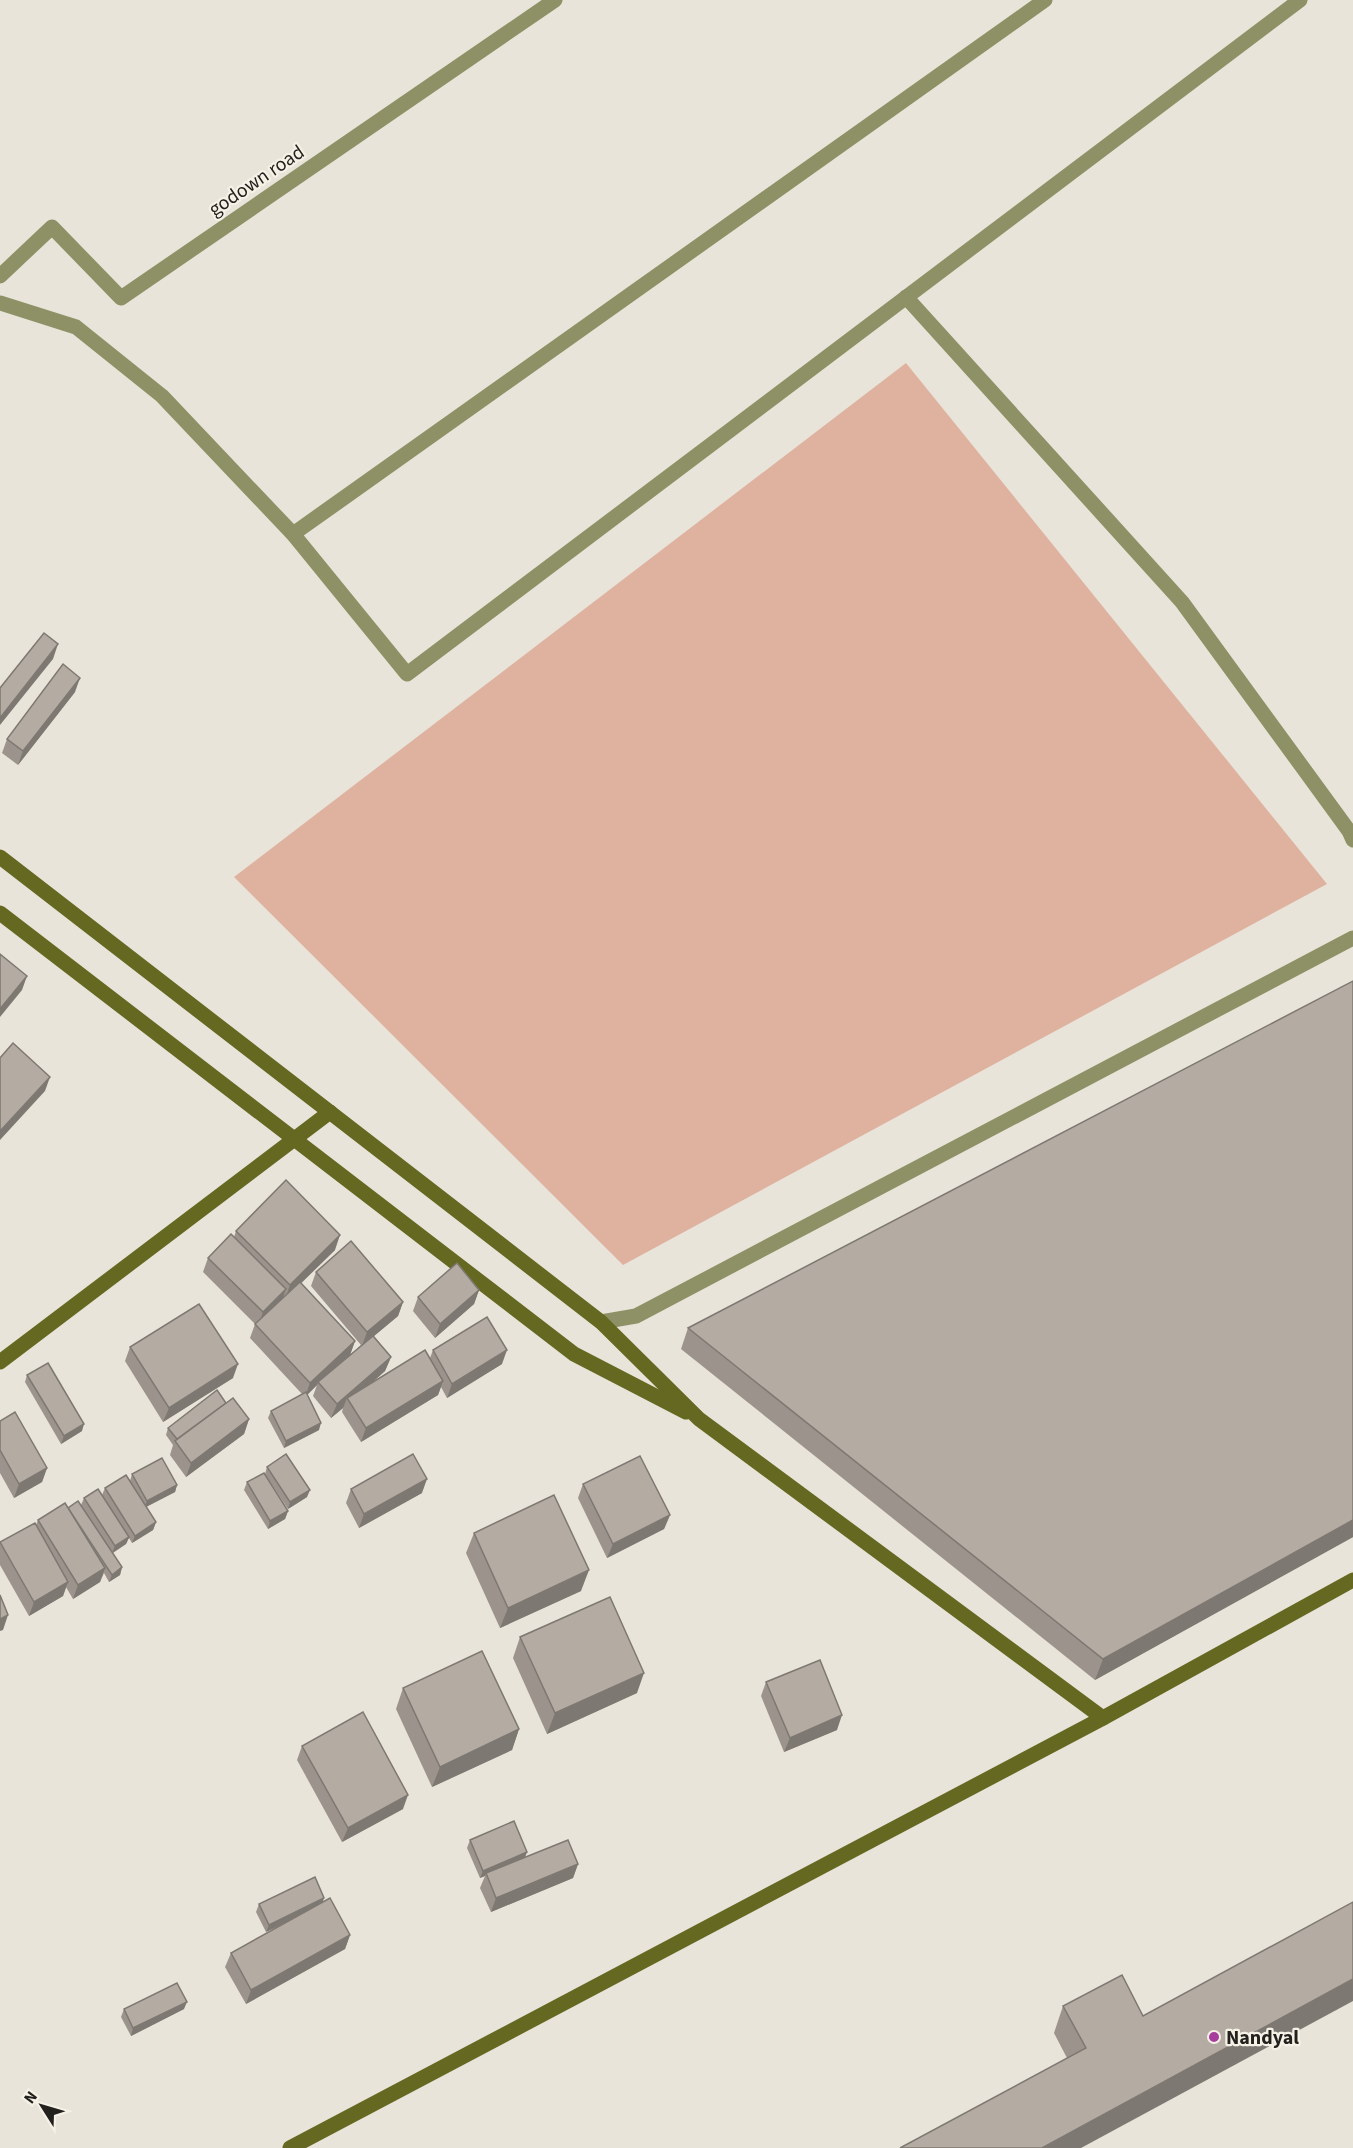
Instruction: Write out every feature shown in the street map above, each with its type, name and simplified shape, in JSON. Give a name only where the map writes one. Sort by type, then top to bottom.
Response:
[{"type":"street","name":"godown road","points":[[0,276],[52,227],[121,298],[555,0]]},
{"type":"street","points":[[293,534],[1046,0]]},
{"type":"street","points":[[0,303],[76,327],[162,396],[293,534],[407,674],[1300,0]]},
{"type":"street","points":[[906,297],[1182,602],[1349,831],[1353,840]]},
{"type":"street","points":[[0,857],[601,1322],[699,1419],[1103,1718]]},
{"type":"street","points":[[0,913],[574,1354],[699,1419]]},
{"type":"street","points":[[601,1322],[636,1316],[1353,938]]},
{"type":"street","points":[[0,1362],[330,1112]]},
{"type":"street","points":[[290,2148],[1103,1718],[1353,1580]]},
{"type":"shaded area","points":[[906,363],[1327,884],[623,1265],[234,877]]},
{"type":"building","points":[[44,633],[58,644],[0,718],[0,688]]},
{"type":"building","points":[[63,664],[80,678],[23,751],[7,739]]},
{"type":"building","points":[[0,954],[27,976],[0,1009]]},
{"type":"building","points":[[1353,981],[1353,1520],[1103,1659],[688,1328]]},
{"type":"building","points":[[13,1043],[50,1077],[0,1131],[0,1058]]},
{"type":"building","points":[[286,1180],[340,1235],[290,1285],[236,1231]]},
{"type":"building","points":[[231,1234],[286,1289],[263,1312],[208,1258]]},
{"type":"building","points":[[351,1241],[403,1302],[367,1332],[316,1272]]},
{"type":"building","points":[[457,1263],[479,1290],[440,1324],[418,1297]]},
{"type":"building","points":[[300,1282],[355,1341],[310,1383],[255,1324]]},
{"type":"building","points":[[199,1304],[238,1364],[169,1408],[130,1347]]},
{"type":"building","points":[[487,1317],[507,1350],[452,1384],[433,1350]]},
{"type":"building","points":[[373,1336],[391,1357],[337,1404],[318,1382]]},
{"type":"building","points":[[425,1350],[443,1381],[366,1428],[347,1398]]},
{"type":"building","points":[[48,1363],[84,1424],[64,1436],[27,1375]]},
{"type":"building","points":[[217,1390],[226,1403],[177,1439],[168,1428]]},
{"type":"building","points":[[306,1392],[321,1423],[286,1441],[271,1411]]},
{"type":"building","points":[[233,1398],[249,1419],[191,1463],[175,1441]]},
{"type":"building","points":[[15,1412],[47,1468],[19,1484],[0,1450],[0,1421]]},
{"type":"building","points":[[286,1454],[310,1490],[290,1502],[267,1467]]},
{"type":"building","points":[[413,1454],[427,1479],[364,1514],[351,1489]]},
{"type":"building","points":[[640,1456],[670,1515],[613,1544],[583,1484]]},
{"type":"building","points":[[162,1458],[177,1485],[147,1501],[132,1474]]},
{"type":"building","points":[[264,1473],[288,1511],[270,1521],[247,1482]]},
{"type":"building","points":[[126,1475],[156,1522],[135,1536],[105,1488]]},
{"type":"building","points":[[98,1489],[129,1537],[115,1546],[84,1498]]},
{"type":"building","points":[[554,1495],[589,1570],[508,1608],[474,1533]]},
{"type":"building","points":[[78,1501],[122,1567],[112,1575],[68,1508]]},
{"type":"building","points":[[65,1503],[105,1568],[78,1585],[38,1520]]},
{"type":"building","points":[[35,1523],[68,1582],[34,1602],[0,1542]]},
{"type":"building","points":[[0,1595],[8,1615],[0,1619]]},
{"type":"building","points":[[610,1597],[644,1673],[555,1713],[520,1637]]},
{"type":"building","points":[[482,1651],[519,1729],[440,1767],[403,1688]]},
{"type":"building","points":[[820,1660],[842,1715],[790,1738],[766,1682]]},
{"type":"building","points":[[363,1712],[408,1795],[348,1828],[302,1746]]},
{"type":"building","points":[[514,1821],[527,1852],[483,1871],[470,1840]]},
{"type":"building","points":[[568,1840],[578,1864],[496,1898],[486,1873]]},
{"type":"building","points":[[315,1877],[324,1898],[269,1925],[259,1904]]},
{"type":"building","points":[[330,1898],[350,1935],[251,1990],[231,1953]]},
{"type":"building","name":"Nandyal","points":[[1353,1902],[1353,1979],[1042,2148],[900,2148],[1086,2048],[1063,2006],[1122,1975],[1143,2016]]},
{"type":"building","points":[[177,1983],[187,2002],[133,2028],[124,2009]]},
{"type":"place","name":"Nandyal","points":[[1214,2037]]}]
